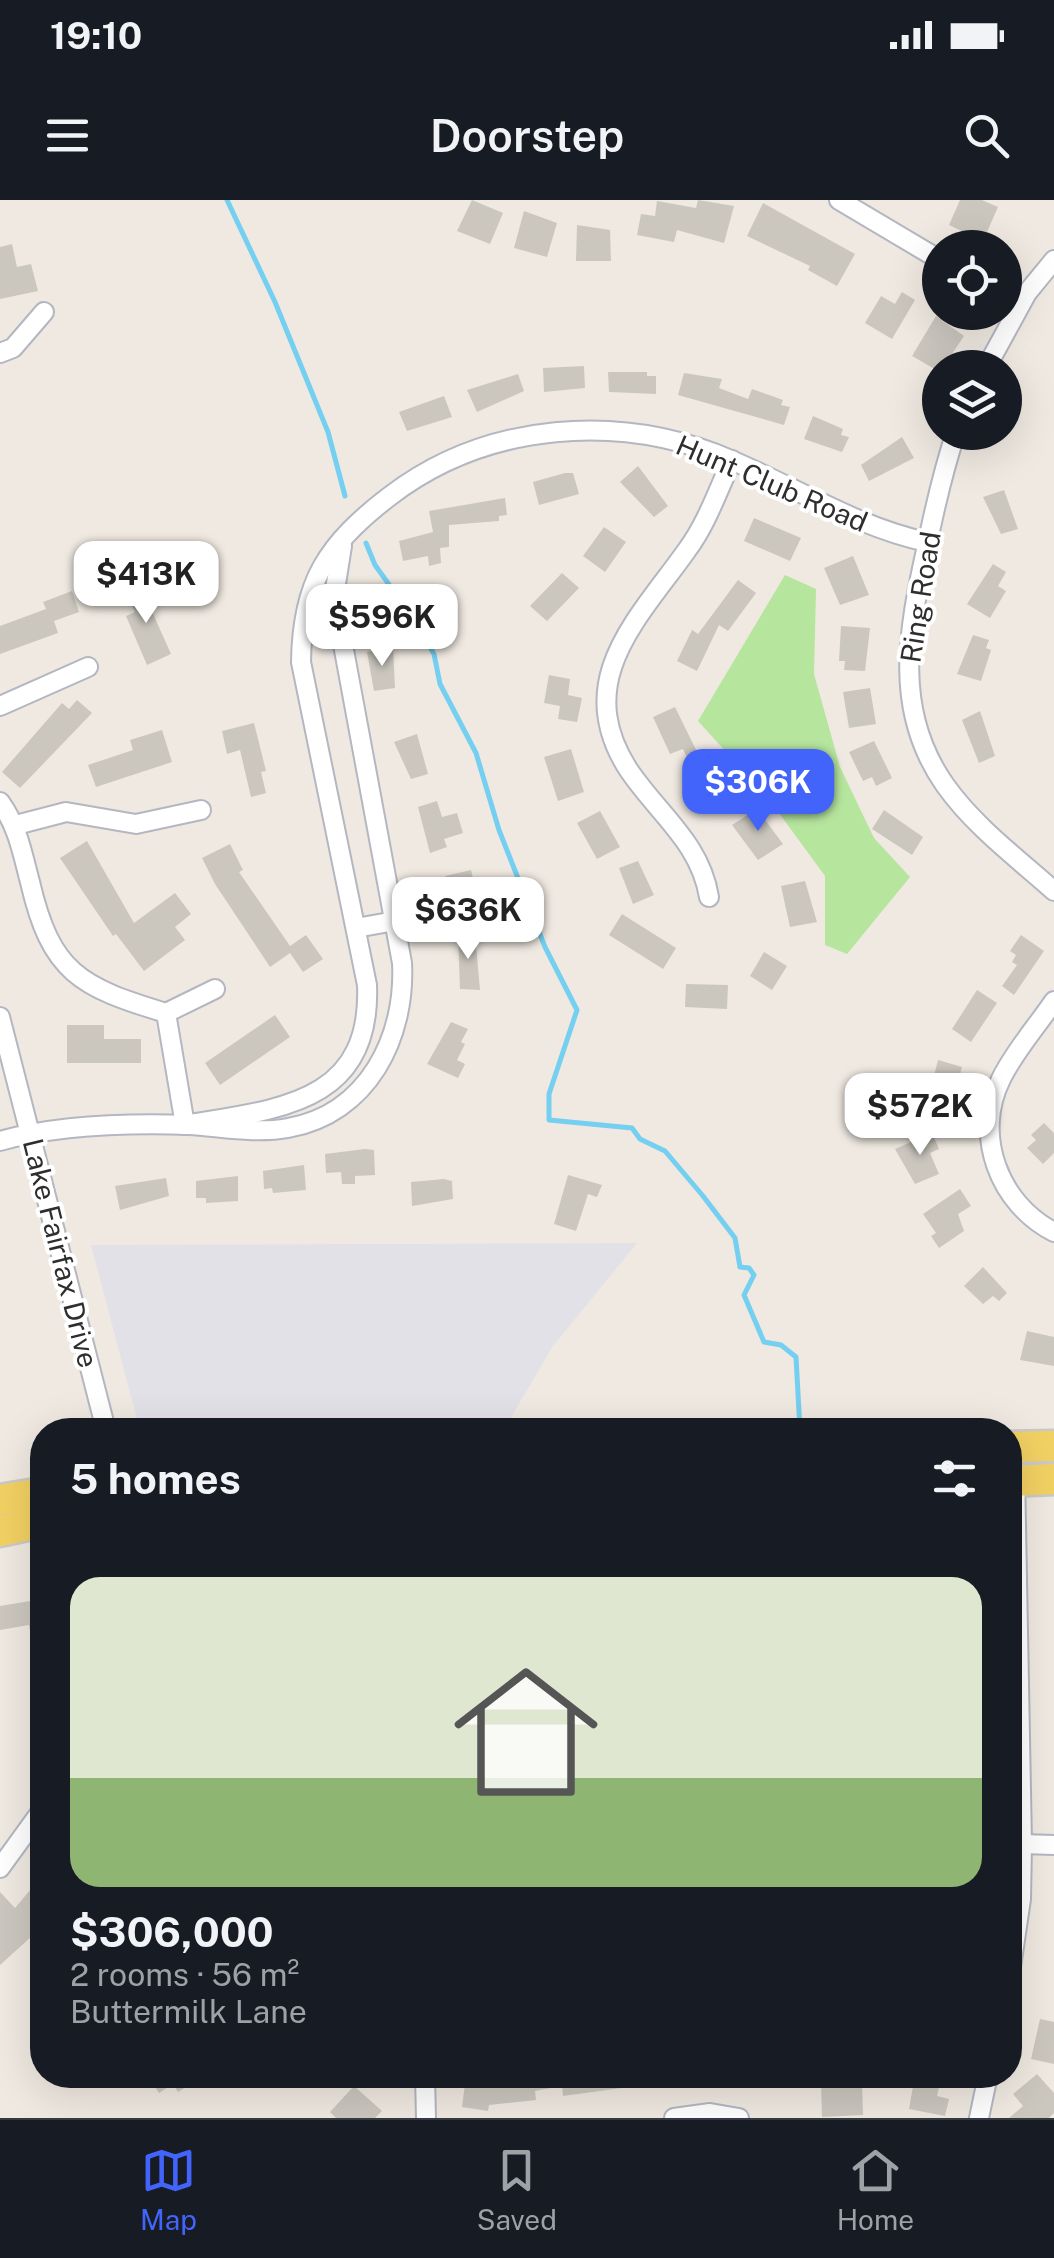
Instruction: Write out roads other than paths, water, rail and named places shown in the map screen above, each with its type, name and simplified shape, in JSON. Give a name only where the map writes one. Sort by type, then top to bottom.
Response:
[{"type":"main road","points":[[1022,1446],[1054,1446]]},
{"type":"main road","points":[[1022,1481],[1054,1480]]},
{"type":"main road","points":[[0,1500],[30,1495]]},
{"type":"main road","points":[[0,1531],[30,1525]]},
{"type":"street","points":[[839,200],[922,249]]},
{"type":"street","points":[[1022,292],[1054,260]]},
{"type":"street","points":[[0,353],[13,348],[44,312]]},
{"type":"street","name":"Hunt Club Road","points":[[185,1125],[302,1102],[343,1071],[360,1041],[368,1008],[356,928],[301,662],[306,600],[316,573],[378,506],[432,470],[472,452],[538,434],[575,430],[644,434],[732,460],[893,534],[928,542]]},
{"type":"street","name":"Ring Road","points":[[951,450],[907,642],[907,674],[918,732],[938,772],[964,807],[1054,892]]},
{"type":"street","points":[[709,898],[706,876],[689,843],[618,751],[611,730],[608,683],[621,640],[690,547],[732,460]]},
{"type":"street","name":"Hunt Club Road","points":[[0,1141],[31,1132],[185,1125],[290,1128],[332,1110],[356,1092],[387,1052],[401,1019],[403,978],[396,922],[334,596],[336,565],[345,538]]},
{"type":"street","points":[[0,706],[88,667]]},
{"type":"street","points":[[0,802],[16,825],[36,911],[61,964],[112,996],[166,1013],[215,989]]},
{"type":"street","points":[[16,825],[66,812],[136,824],[201,810]]},
{"type":"street","points":[[356,928],[396,922]]},
{"type":"street","points":[[1054,1001],[1002,1077],[992,1106],[990,1140],[1001,1180],[1013,1199],[1054,1232]]},
{"type":"street","points":[[166,1013],[185,1125]]},
{"type":"street","name":"Lake Fairfax Drive","points":[[0,1017],[103,1418]]},
{"type":"street","points":[[0,1868],[30,1827]]},
{"type":"street","points":[[1022,1844],[1054,1845]]},
{"type":"street","points":[[425,2088],[426,2118]]},
{"type":"street","points":[[978,2118],[985,2088]]},
{"type":"street","points":[[674,2118],[710,2113],[739,2118]]},
{"type":"waterway","points":[[227,200],[275,302],[328,432],[345,496]]},
{"type":"waterway","points":[[366,543],[375,565],[400,600],[397,613],[421,632],[434,654],[440,684],[476,753],[499,830],[545,947],[577,1010],[549,1094],[549,1120],[632,1128],[640,1139],[665,1151],[703,1196],[735,1238],[740,1267],[749,1268],[754,1275],[744,1295],[764,1342],[781,1345],[796,1357],[799,1418]]}]
